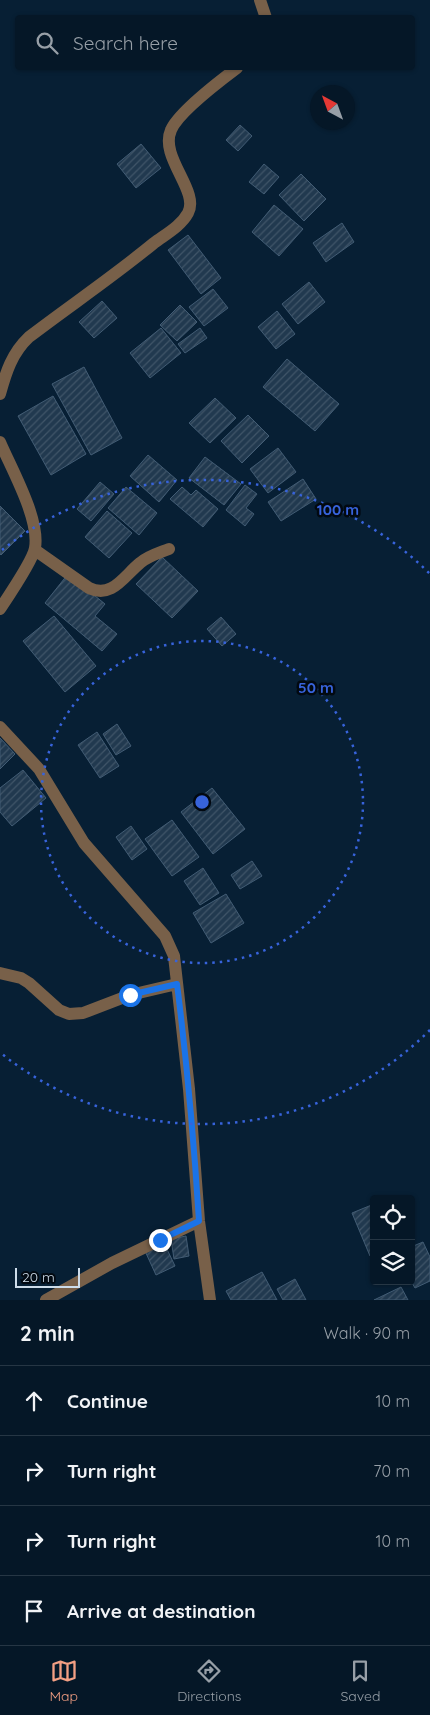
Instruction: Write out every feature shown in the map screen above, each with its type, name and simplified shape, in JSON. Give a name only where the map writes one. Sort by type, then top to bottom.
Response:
[{"type":"street","points":[[260,0],[265,15]]},
{"type":"street","points":[[0,394],[15,352],[29,336],[132,261],[185,218],[189,211],[190,198],[170,149],[168,140],[170,132],[174,124],[188,110],[235,70]]},
{"type":"street","points":[[0,442],[35,525],[35,550],[0,609]]},
{"type":"street","points":[[35,550],[89,588],[97,592],[106,592],[146,559],[169,549]]},
{"type":"street","points":[[0,727],[39,769],[84,843],[165,936],[174,956],[190,1089],[199,1221],[210,1300]]},
{"type":"street","points":[[0,974],[21,978],[58,1010],[69,1014],[83,1013],[130,995],[177,984]]},
{"type":"street","points":[[46,1300],[112,1263],[199,1221]]},
{"type":"building","points":[[240,125],[252,136],[238,151],[226,140]]},
{"type":"building","points":[[141,144],[161,168],[136,188],[117,164]]},
{"type":"building","points":[[264,164],[279,177],[264,194],[249,182]]},
{"type":"building","points":[[301,174],[326,199],[304,221],[279,195]]},
{"type":"building","points":[[274,205],[303,229],[279,256],[252,232]]},
{"type":"building","points":[[342,223],[354,242],[326,262],[313,243]]},
{"type":"building","points":[[188,235],[221,278],[201,294],[168,250]]},
{"type":"building","points":[[309,282],[325,302],[298,324],[282,304]]},
{"type":"building","points":[[213,289],[228,308],[204,326],[189,307]]},
{"type":"building","points":[[102,301],[117,318],[94,338],[79,322]]},
{"type":"building","points":[[180,305],[197,322],[177,341],[160,325]]},
{"type":"building","points":[[277,311],[295,334],[276,349],[258,327]]},
{"type":"building","points":[[161,328],[181,353],[150,378],[130,353]]},
{"type":"building","points":[[200,328],[207,338],[185,353],[178,344]]},
{"type":"building","points":[[287,359],[339,404],[315,431],[263,387]]},
{"type":"building","points":[[84,367],[122,438],[91,455],[52,384]]},
{"type":"building","points":[[53,396],[86,454],[51,475],[18,416]]},
{"type":"building","points":[[215,398],[236,418],[210,443],[189,423]]},
{"type":"building","points":[[248,415],[269,436],[242,463],[221,441]]},
{"type":"building","points":[[278,448],[296,472],[268,493],[250,469]]},
{"type":"building","points":[[148,455],[177,480],[159,502],[130,476]]},
{"type":"building","points":[[205,457],[241,484],[224,505],[189,478]]},
{"type":"building","points":[[303,479],[316,499],[281,521],[268,502]]},
{"type":"building","points":[[100,482],[114,494],[91,521],[77,509]]},
{"type":"building","points":[[245,485],[257,494],[246,508],[254,514],[245,526],[226,510]]},
{"type":"building","points":[[126,487],[157,513],[139,535],[108,508]]},
{"type":"building","points":[[182,487],[191,495],[196,490],[218,509],[203,527],[170,499]]},
{"type":"building","points":[[0,506],[25,531],[1,555],[0,554]]},
{"type":"building","points":[[107,511],[132,533],[109,558],[85,537]]},
{"type":"building","points":[[162,557],[198,591],[172,618],[136,584]]},
{"type":"building","points":[[68,574],[105,604],[95,616],[117,634],[102,651],[45,603]]},
{"type":"building","points":[[54,616],[96,666],[65,692],[23,641]]},
{"type":"building","points":[[221,617],[236,634],[222,646],[207,629]]},
{"type":"building","points":[[117,724],[131,746],[116,755],[103,734]]},
{"type":"building","points":[[97,732],[119,766],[100,778],[78,745]]},
{"type":"building","points":[[0,738],[15,754],[0,769]]},
{"type":"building","points":[[23,770],[46,798],[12,826],[0,812],[0,788]]},
{"type":"building","points":[[212,788],[245,829],[213,854],[181,812]]},
{"type":"building","points":[[172,820],[199,857],[172,876],[145,839]]},
{"type":"building","points":[[131,826],[147,849],[132,860],[116,837]]},
{"type":"building","points":[[252,861],[262,876],[240,889],[231,875]]},
{"type":"building","points":[[203,868],[219,893],[200,905],[184,881]]},
{"type":"building","points":[[226,894],[244,923],[211,943],[193,913]]},
{"type":"building","points":[[370,1206],[370,1256],[352,1213]]},
{"type":"building","points":[[186,1236],[189,1256],[174,1259],[171,1239]]},
{"type":"building","points":[[423,1242],[430,1257],[430,1281],[415,1288],[413,1285],[415,1285],[415,1245]]},
{"type":"building","points":[[164,1243],[175,1266],[156,1275],[145,1251]]},
{"type":"building","points":[[262,1272],[277,1300],[231,1300],[226,1291]]},
{"type":"building","points":[[295,1279],[306,1300],[283,1300],[277,1289]]},
{"type":"building","points":[[401,1287],[408,1300],[374,1300]]},
{"type":"route","points":[[130,995],[177,984],[183,1030],[190,1089],[199,1221],[160,1240]]}]
